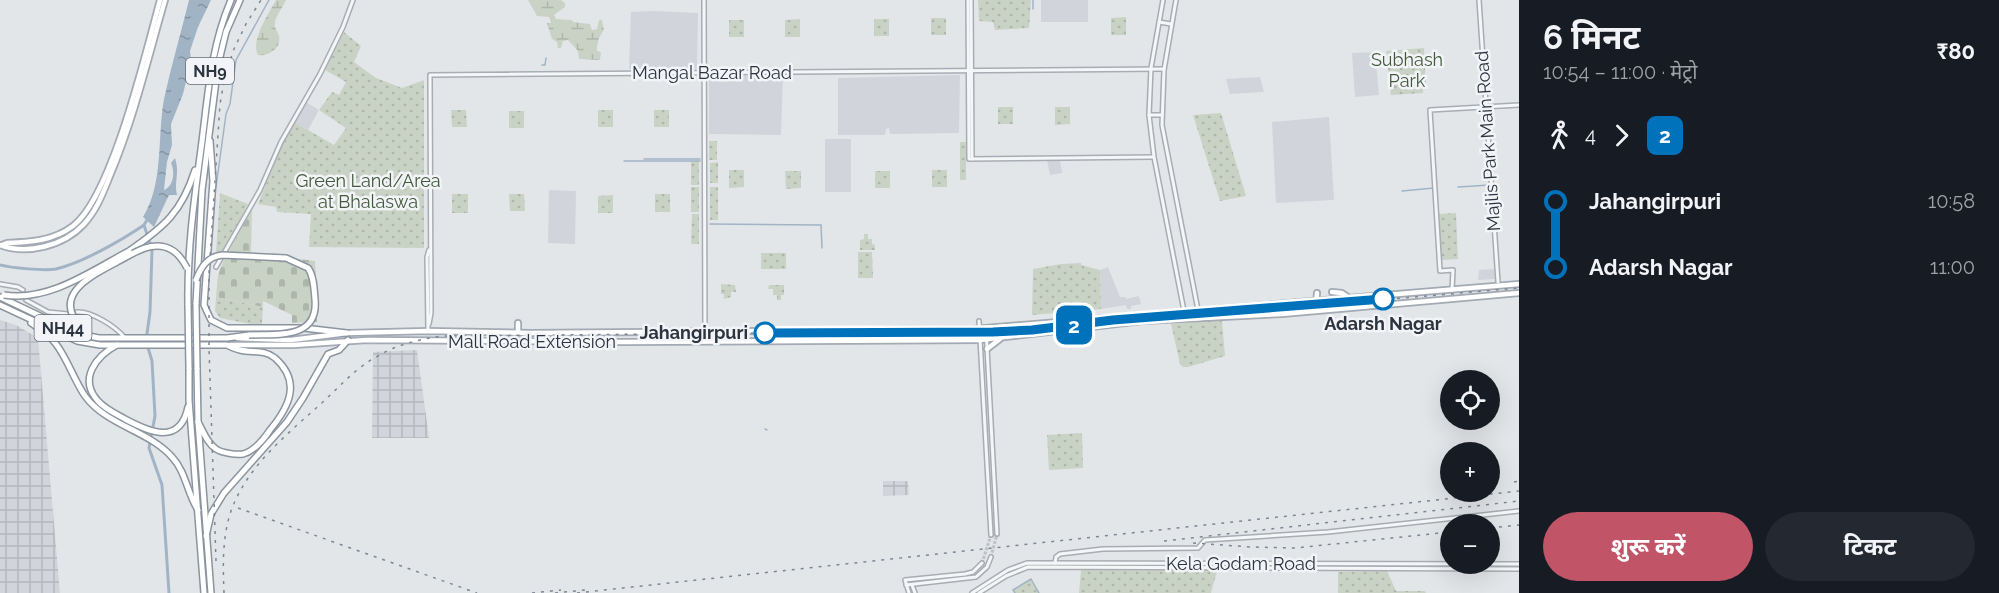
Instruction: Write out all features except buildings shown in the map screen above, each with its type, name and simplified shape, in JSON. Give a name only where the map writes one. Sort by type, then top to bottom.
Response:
[{"type":"highway","name":"NH9","points":[[201,146],[211,64],[231,0]]},
{"type":"highway","name":"NH9","points":[[210,141],[218,65],[226,32],[240,0]]},
{"type":"highway","points":[[210,141],[199,190],[187,268],[189,400],[211,593]]},
{"type":"highway","points":[[210,141],[213,181],[204,290],[204,308],[209,318],[217,325],[226,328],[304,328],[347,333]]},
{"type":"highway","points":[[201,146],[195,280],[200,484],[198,510],[204,593]]},
{"type":"highway","points":[[1,295],[18,297],[44,293],[129,251],[163,227],[187,192],[201,146]]},
{"type":"highway","points":[[95,337],[82,328],[74,317],[71,303],[77,287],[91,275],[132,254],[157,246],[167,247],[176,252],[187,268]]},
{"type":"highway","points":[[195,280],[206,262],[222,255],[286,258],[308,268],[316,303],[312,319],[307,327],[298,332],[227,338]]},
{"type":"highway","name":"NH44","points":[[1,295],[78,334],[173,345],[227,345]]},
{"type":"highway","name":"NH44","points":[[1,305],[77,340],[100,345],[119,344],[128,340],[172,337],[227,338]]},
{"type":"highway","points":[[19,314],[56,344],[85,396],[107,416],[149,431],[167,432],[177,427],[184,419],[189,400]]},
{"type":"highway","points":[[206,536],[211,514],[224,493],[287,422],[328,354],[339,350],[348,340]]},
{"type":"highway","points":[[119,344],[98,358],[92,369],[90,381],[93,394],[99,403],[163,448],[180,466],[198,510]]},
{"type":"highway","points":[[198,422],[209,442],[216,449],[243,454],[261,442],[282,416],[289,400],[291,390],[285,369],[273,356],[240,350],[227,345]]},
{"type":"main road","points":[[1,245],[50,239],[75,225],[88,209],[101,186],[114,152],[160,0]]},
{"type":"main road","points":[[1,245],[7,248],[40,248],[59,242],[84,224],[101,197],[124,142],[165,0]]},
{"type":"main road","name":"Mall Road Extension","points":[[227,338],[291,340],[347,333],[428,331],[983,328],[1184,308],[1198,310],[1235,307],[1250,302],[1283,303],[1519,284]]},
{"type":"main road","points":[[1358,290],[1358,296]]},
{"type":"main road","points":[[1332,292],[1342,293],[1348,297]]},
{"type":"main road","points":[[1315,311],[1317,293]]},
{"type":"main road","name":"Mall Road Extension","points":[[227,345],[293,345],[348,340],[705,342],[980,340],[1142,321],[1315,311],[1519,293]]},
{"type":"main road","points":[[1282,297],[1283,303]]},
{"type":"main road","points":[[1235,307],[1235,316]]},
{"type":"main road","points":[[518,323],[518,332]]},
{"type":"main road","points":[[987,349],[1002,337]]},
{"type":"main road","points":[[961,339],[973,345]]},
{"type":"street","points":[[216,267],[264,182],[279,146],[320,74],[343,27],[353,0]]},
{"type":"street","points":[[704,0],[705,342]]},
{"type":"street","points":[[970,0],[971,159],[1154,157]]},
{"type":"street","points":[[1163,0],[1151,68],[1149,116],[1154,157],[1184,308]]},
{"type":"street","points":[[1176,0],[1164,69],[1162,125],[1198,310]]},
{"type":"street","name":"Majlis Park Main Road","points":[[1479,0],[1498,282]]},
{"type":"street","points":[[1159,22],[1171,24]]},
{"type":"street","name":"Mangal Bazar Road","points":[[428,331],[431,313],[430,75],[1164,69]]},
{"type":"street","points":[[1452,291],[1453,270],[1440,271],[1430,110],[1519,105]]},
{"type":"street","points":[[1149,116],[1162,115]]},
{"type":"street","points":[[0,284],[23,290]]},
{"type":"street","points":[[26,300],[48,312],[68,314]]},
{"type":"street","points":[[76,312],[88,314],[114,328],[128,340]]},
{"type":"street","points":[[979,321],[983,328],[987,349],[997,534]]},
{"type":"street","points":[[983,328],[980,340],[991,535]]},
{"type":"street","points":[[1055,565],[1059,554],[1103,549],[1197,548],[1205,540],[1328,532],[1519,511]]},
{"type":"street","points":[[908,583],[976,577],[987,567],[991,557]]},
{"type":"street","points":[[908,583],[973,572],[982,563]]},
{"type":"street","name":"Kela Godam Road","points":[[972,593],[1001,574],[1028,565],[1519,564]]},
{"type":"street","name":"Kela Godam Road","points":[[979,593],[1028,565]]},
{"type":"street","name":"Kela Godam Road","points":[[1055,565],[1519,569]]},
{"type":"street","points":[[908,583],[909,593]]},
{"type":"street","points":[[908,583],[915,593]]},
{"type":"shaded area","points":[[1041,0],[1088,0],[1088,22],[1041,22]]},
{"type":"shaded area","points":[[631,12],[698,13],[697,69],[629,69]]},
{"type":"shaded area","points":[[1375,52],[1379,95],[1355,97],[1352,53]]},
{"type":"shaded area","points":[[960,75],[959,133],[890,134],[889,128],[886,129],[885,135],[838,135],[838,78]]},
{"type":"shaded area","points":[[709,76],[783,76],[781,135],[709,134]]},
{"type":"shaded area","points":[[1260,77],[1264,92],[1230,94],[1226,79]]},
{"type":"shaded area","points":[[306,102],[319,110],[308,130],[294,122]]},
{"type":"shaded area","points":[[1329,117],[1334,200],[1276,203],[1272,122]]},
{"type":"shaded area","points":[[825,139],[851,139],[851,192],[825,192]]},
{"type":"shaded area","points":[[1047,160],[1060,160],[1062,173],[1050,175]]},
{"type":"shaded area","points":[[549,190],[576,191],[575,244],[548,243]]},
{"type":"shaded area","points":[[1108,267],[1120,297],[1126,297],[1126,299],[1139,296],[1141,304],[1131,306],[1131,309],[1127,309],[1126,305],[1101,309],[1100,270]]},
{"type":"shaded area","points":[[1494,269],[1495,279],[1478,280],[1479,270]]},
{"type":"shaded area","points":[[0,320],[16,325],[38,338],[60,593],[0,593]]},
{"type":"shaded area","points":[[417,350],[429,438],[372,438],[373,352]]},
{"type":"shaded area","points":[[883,481],[908,481],[909,495],[883,496]]},
{"type":"green space","points":[[276,0],[286,0],[275,22],[279,36],[278,44],[270,53],[258,55],[256,42],[258,35]]},
{"type":"green space","points":[[528,0],[561,0],[565,3],[565,7],[554,15],[556,19],[590,24],[592,30],[597,29],[599,20],[602,20],[604,30],[597,49],[601,52],[600,60],[579,59],[578,51],[568,40],[563,41],[561,48],[558,48],[557,42],[552,39],[547,23],[551,23],[549,17],[537,16]]},
{"type":"green space","points":[[978,0],[1031,0],[1029,28],[995,30],[993,22],[979,21]]},
{"type":"green space","points":[[1126,17],[1126,35],[1111,35],[1111,18]]},
{"type":"green space","points":[[931,18],[946,18],[946,35],[931,35]]},
{"type":"green space","points":[[800,19],[800,37],[785,37],[785,20]]},
{"type":"green space","points":[[874,19],[889,19],[889,36],[874,36]]},
{"type":"green space","points":[[729,20],[744,20],[744,37],[729,37]]},
{"type":"green space","name":"Green Land/Area at Bhalaswa","points":[[344,32],[361,46],[354,62],[376,78],[402,88],[424,80],[424,248],[309,247],[311,214],[277,212],[276,207],[258,204],[287,133],[294,122],[334,145],[346,128],[319,110],[332,92],[339,95],[346,82],[325,70]]},
{"type":"green space","name":"Subhash Park","points":[[1424,48],[1426,90],[1423,90],[1423,93],[1391,95],[1386,51]]},
{"type":"green space","points":[[998,107],[1013,107],[1013,124],[998,124]]},
{"type":"green space","points":[[1055,107],[1070,107],[1070,124],[1055,125]]},
{"type":"green space","points":[[451,110],[466,110],[467,127],[452,127]]},
{"type":"green space","points":[[598,110],[613,110],[613,127],[598,127]]},
{"type":"green space","points":[[654,110],[669,110],[669,127],[654,127]]},
{"type":"green space","points":[[509,111],[524,111],[524,128],[509,128]]},
{"type":"green space","points":[[1221,113],[1246,196],[1220,201],[1193,115]]},
{"type":"green space","points":[[709,141],[717,141],[717,160],[709,160]]},
{"type":"green space","points":[[960,142],[966,142],[966,180],[960,180]]},
{"type":"green space","points":[[691,161],[699,161],[699,185],[691,185]]},
{"type":"green space","points":[[718,162],[718,183],[710,183],[710,163]]},
{"type":"green space","points":[[729,170],[744,170],[744,187],[729,188]]},
{"type":"green space","points":[[932,170],[947,170],[947,187],[932,187]]},
{"type":"green space","points":[[785,171],[801,171],[801,188],[786,189]]},
{"type":"green space","points":[[875,171],[890,171],[890,188],[875,188]]},
{"type":"green space","points":[[691,187],[699,187],[699,212],[691,212]]},
{"type":"green space","points":[[710,187],[718,187],[718,220],[710,220]]},
{"type":"green space","points":[[220,193],[248,204],[223,252],[216,253]]},
{"type":"green space","points":[[452,194],[468,194],[468,213],[452,213]]},
{"type":"green space","points":[[509,194],[524,194],[525,211],[510,211]]},
{"type":"green space","points":[[655,194],[670,194],[670,212],[655,212]]},
{"type":"green space","points":[[613,195],[613,213],[598,213],[598,196]]},
{"type":"green space","points":[[252,209],[251,253],[315,261],[317,322],[292,323],[292,315],[263,301],[263,307],[216,297],[218,275],[223,262]]},
{"type":"green space","points":[[1456,213],[1458,259],[1441,260],[1438,214]]},
{"type":"green space","points":[[692,214],[699,214],[699,244],[691,244]]},
{"type":"green space","points":[[864,234],[868,234],[868,239],[872,239],[875,250],[860,250],[860,240],[864,239]]},
{"type":"green space","points":[[858,252],[872,252],[873,278],[858,278]]},
{"type":"green space","points":[[761,253],[786,253],[786,269],[761,269]]},
{"type":"green space","points":[[1081,263],[1081,265],[1100,270],[1101,309],[1032,315],[1033,269]]},
{"type":"green space","points":[[721,284],[735,285],[736,292],[731,292],[731,297],[724,299],[724,294],[721,294]]},
{"type":"green space","points":[[769,285],[784,285],[784,295],[781,295],[781,300],[777,300],[777,295],[773,295],[773,289],[768,289]]},
{"type":"green space","points":[[216,297],[263,307],[262,324],[220,318],[215,311]]},
{"type":"green space","points":[[1222,320],[1225,356],[1183,367],[1180,364],[1171,324]]},
{"type":"green space","points":[[1082,433],[1083,468],[1049,470],[1047,435]]},
{"type":"green space","points":[[1081,570],[1217,571],[1211,593],[1079,593]]},
{"type":"green space","points":[[1387,571],[1396,591],[1425,591],[1426,593],[1338,593],[1338,572]]},
{"type":"green space","points":[[1031,579],[1039,593],[1015,593],[1013,590]]},
{"type":"water","points":[[189,0],[211,0],[190,51],[191,61],[183,94],[171,124],[172,145],[167,162],[164,190],[172,182],[171,163],[175,158],[177,195],[169,195],[154,227],[143,217],[154,190],[164,99]]},
{"type":"waterway","points":[[216,187],[236,60],[269,0]]},
{"type":"waterway","points":[[1033,0],[1033,9]]},
{"type":"waterway","points":[[542,65],[545,65],[546,58]]},
{"type":"waterway","points":[[644,159],[700,159]]},
{"type":"waterway","points":[[624,161],[700,161]]},
{"type":"waterway","points":[[1458,187],[1490,185]]},
{"type":"waterway","points":[[1402,191],[1434,188]]},
{"type":"waterway","points":[[147,220],[144,225],[152,250],[150,312],[146,341],[152,361],[155,416],[149,448],[162,485],[169,593]]},
{"type":"waterway","points":[[710,224],[821,225]]},
{"type":"waterway","points":[[0,265],[28,269],[56,269],[89,256],[144,225]]},
{"type":"waterway","points":[[821,225],[822,248]]},
{"type":"waterway","points":[[1015,593],[1013,590],[1031,579],[1039,593]]},
{"type":"tunnel","points":[[991,557],[997,534]]},
{"type":"tunnel","points":[[982,563],[991,535]]},
{"type":"railway","points":[[216,561],[209,348],[209,273],[220,104],[225,76],[234,49],[261,0]]},
{"type":"railway","points":[[224,593],[224,552],[228,521],[238,494],[248,478],[284,437],[363,365],[393,348],[418,340],[443,336],[973,333],[1032,330],[1113,320],[1519,288]]},
{"type":"railway","points":[[1514,482],[1519,481]]},
{"type":"railway","points":[[577,593],[1519,491]]},
{"type":"railway","points":[[1164,541],[1519,501]]},
{"type":"railway","points":[[238,508],[477,593]]},
{"type":"railway","points":[[1500,527],[1519,525]]},
{"type":"railway","points":[[1193,543],[1295,548],[1440,533]]},
{"type":"railway","points":[[532,593],[561,590]]},
{"type":"railway","points":[[555,593],[585,590]]},
{"type":"metro line","name":"2","points":[[765,333],[973,333],[1032,330],[1113,320],[1383,299]]},
{"type":"place","name":"Adarsh Nagar","points":[[1383,299]]},
{"type":"place","name":"Jahangirpuri","points":[[765,333]]}]
